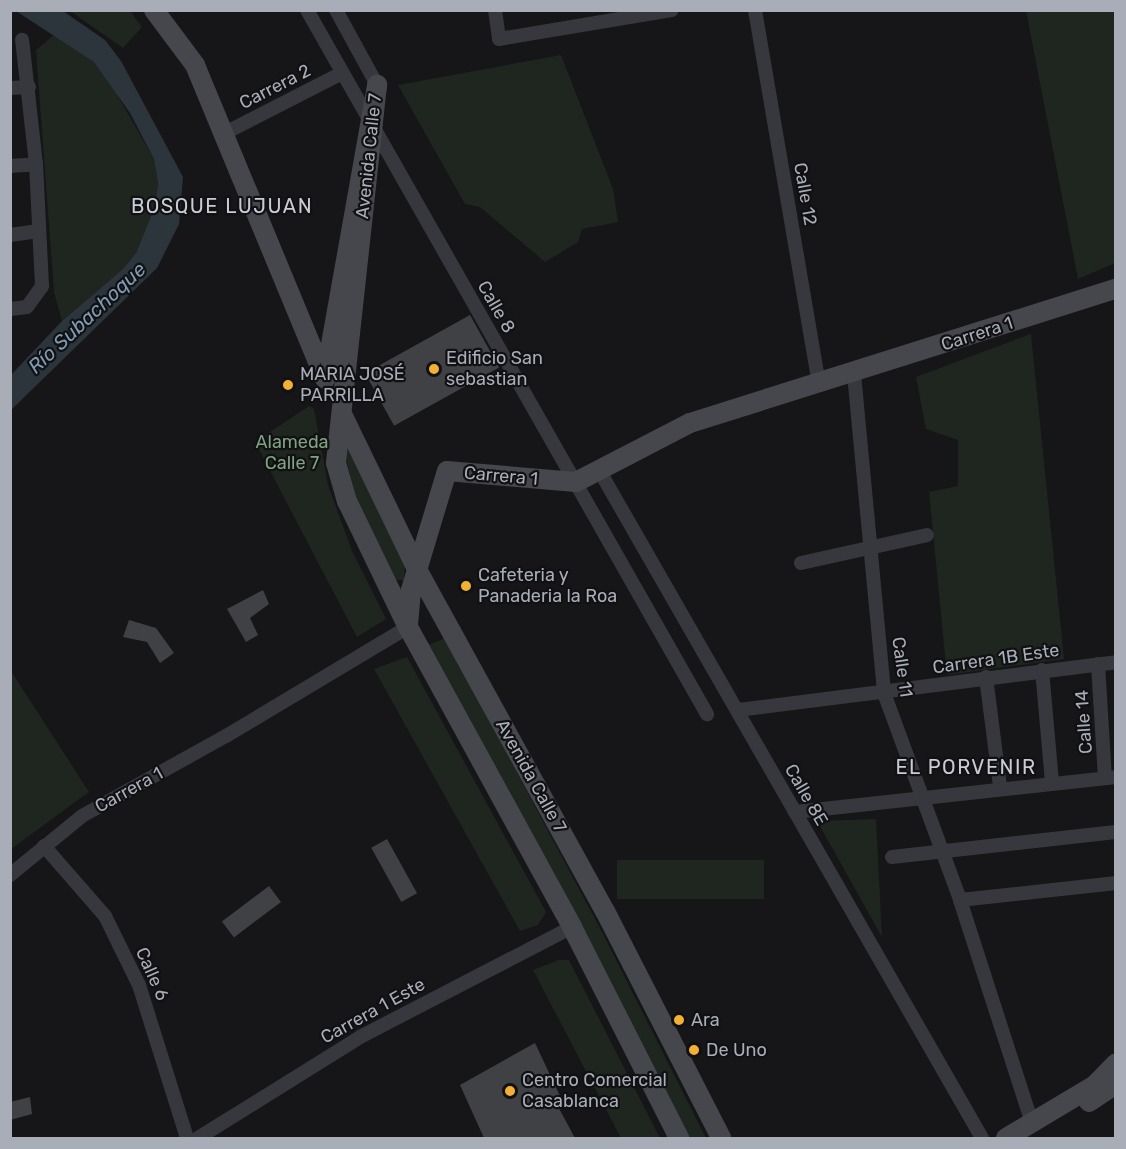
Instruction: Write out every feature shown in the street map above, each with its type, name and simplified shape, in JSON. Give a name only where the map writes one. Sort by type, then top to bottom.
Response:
[{"type":"main road","name":"Avenida Calle 7","points":[[154,10],[195,65],[325,378],[419,573],[605,911],[721,1138]]},
{"type":"main road","name":"Avenida Calle 7","points":[[325,378],[377,85]]},
{"type":"main road","name":"Avenida Calle 7","points":[[377,85],[336,463],[363,539],[408,627],[572,927],[679,1138]]},
{"type":"main road","name":"Carrera 1","points":[[408,627],[409,599],[419,573],[447,471],[576,482],[690,423],[854,374],[1116,289]]},
{"type":"main road","points":[[408,627],[439,610]]},
{"type":"main road","points":[[1030,1131],[1095,1085],[1116,1063]]},
{"type":"main road","points":[[1006,1138],[1030,1131],[1116,1084]]},
{"type":"street","name":"Calle 8","points":[[308,10],[707,714]]},
{"type":"street","points":[[336,10],[377,85]]},
{"type":"street","points":[[495,10],[499,39],[672,10]]},
{"type":"street","name":"Calle 12","points":[[755,10],[819,384]]},
{"type":"street","points":[[10,309],[27,307],[42,286],[36,164],[22,40]]},
{"type":"street","name":"Carrera 2","points":[[225,133],[342,73]]},
{"type":"street","points":[[10,88],[29,87]]},
{"type":"street","points":[[10,166],[36,164]]},
{"type":"street","points":[[10,235],[39,231]]},
{"type":"street","name":"Calle 11","points":[[854,374],[884,693],[923,797],[939,849],[960,900],[1030,1131]]},
{"type":"street","name":"Calle 8E","points":[[598,470],[982,1138]]},
{"type":"street","points":[[801,563],[927,535]]},
{"type":"street","name":"Carrera 1","points":[[10,875],[82,816],[226,736],[408,627]]},
{"type":"street","name":"Carrera 1B Este","points":[[738,710],[1116,662]]},
{"type":"street","name":"Calle 14","points":[[1098,664],[1110,777]]},
{"type":"street","points":[[1042,670],[1052,782]]},
{"type":"street","points":[[986,677],[1000,787]]},
{"type":"street","points":[[795,812],[1000,787],[1110,777]]},
{"type":"street","points":[[892,857],[939,849],[1116,832]]},
{"type":"street","name":"Calle 6","points":[[44,846],[105,916],[146,999],[187,1138]]},
{"type":"street","points":[[960,900],[1116,883]]},
{"type":"street","name":"Carrera 1 Este","points":[[198,1138],[360,1037],[572,927]]},
{"type":"green space","points":[[70,11],[130,11],[142,27],[123,48]]},
{"type":"green space","points":[[1026,11],[1115,11],[1115,263],[1078,279]]},
{"type":"green space","points":[[55,34],[94,62],[112,86],[154,159],[158,183],[155,206],[136,253],[123,269],[62,321],[54,292],[36,50]]},
{"type":"green space","points":[[561,55],[613,189],[618,222],[582,229],[578,242],[545,262],[480,207],[465,204],[398,85]]},
{"type":"green space","points":[[1031,334],[1064,659],[947,675],[929,492],[958,486],[958,440],[926,429],[916,377]]},
{"type":"green space","name":"Alameda Calle 7","points":[[309,406],[314,409],[328,485],[352,551],[386,619],[357,637],[255,442]]},
{"type":"green space","points":[[340,432],[405,564],[404,580],[395,580],[359,513]]},
{"type":"green space","points":[[445,638],[602,932],[706,1138],[689,1138],[588,937],[428,645]]},
{"type":"green space","points":[[407,657],[546,912],[538,925],[520,931],[374,669]]},
{"type":"green space","points":[[11,671],[89,792],[10,849]]},
{"type":"green space","points":[[876,820],[882,937],[817,821]]},
{"type":"green space","points":[[617,860],[764,860],[764,899],[617,899]]},
{"type":"green space","points":[[559,960],[569,960],[660,1138],[621,1138],[533,970]]},
{"type":"water","name":"Río Subachoque","points":[[16,11],[63,11],[105,40],[121,61],[183,177],[179,224],[157,268],[11,410],[11,375],[62,321],[123,269],[136,253],[155,206],[158,183],[154,159],[130,113],[94,62]]},
{"type":"building","name":"Edificio San sebastian","points":[[470,315],[499,367],[394,426],[365,373]]},
{"type":"building","points":[[263,590],[269,604],[250,618],[258,635],[246,642],[227,609]]},
{"type":"building","points":[[129,620],[156,628],[174,653],[160,663],[147,642],[123,637]]},
{"type":"building","points":[[387,839],[417,893],[401,902],[371,848]]},
{"type":"building","points":[[269,886],[281,902],[234,937],[222,922]]},
{"type":"building","name":"Centro Comercial Casablanca","points":[[535,1043],[560,1096],[555,1101],[575,1138],[484,1138],[460,1085]]},
{"type":"building","points":[[30,1097],[32,1114],[10,1120],[10,1102]]},
{"type":"place","name":"Edificio San sebastian","points":[[434,369]]},
{"type":"place","name":"MARIA JOSÉ PARRILLA","points":[[288,385]]},
{"type":"place","name":"Cafeteria y Panaderia la Roa","points":[[466,586]]},
{"type":"place","name":"Ara","points":[[679,1020]]},
{"type":"place","name":"De Uno","points":[[694,1050]]},
{"type":"place","name":"Centro Comercial Casablanca","points":[[510,1091]]},
{"type":"district","name":"BOSQUE LUJUAN","points":[[222,206]]},
{"type":"district","name":"EL PORVENIR","points":[[966,767]]}]
